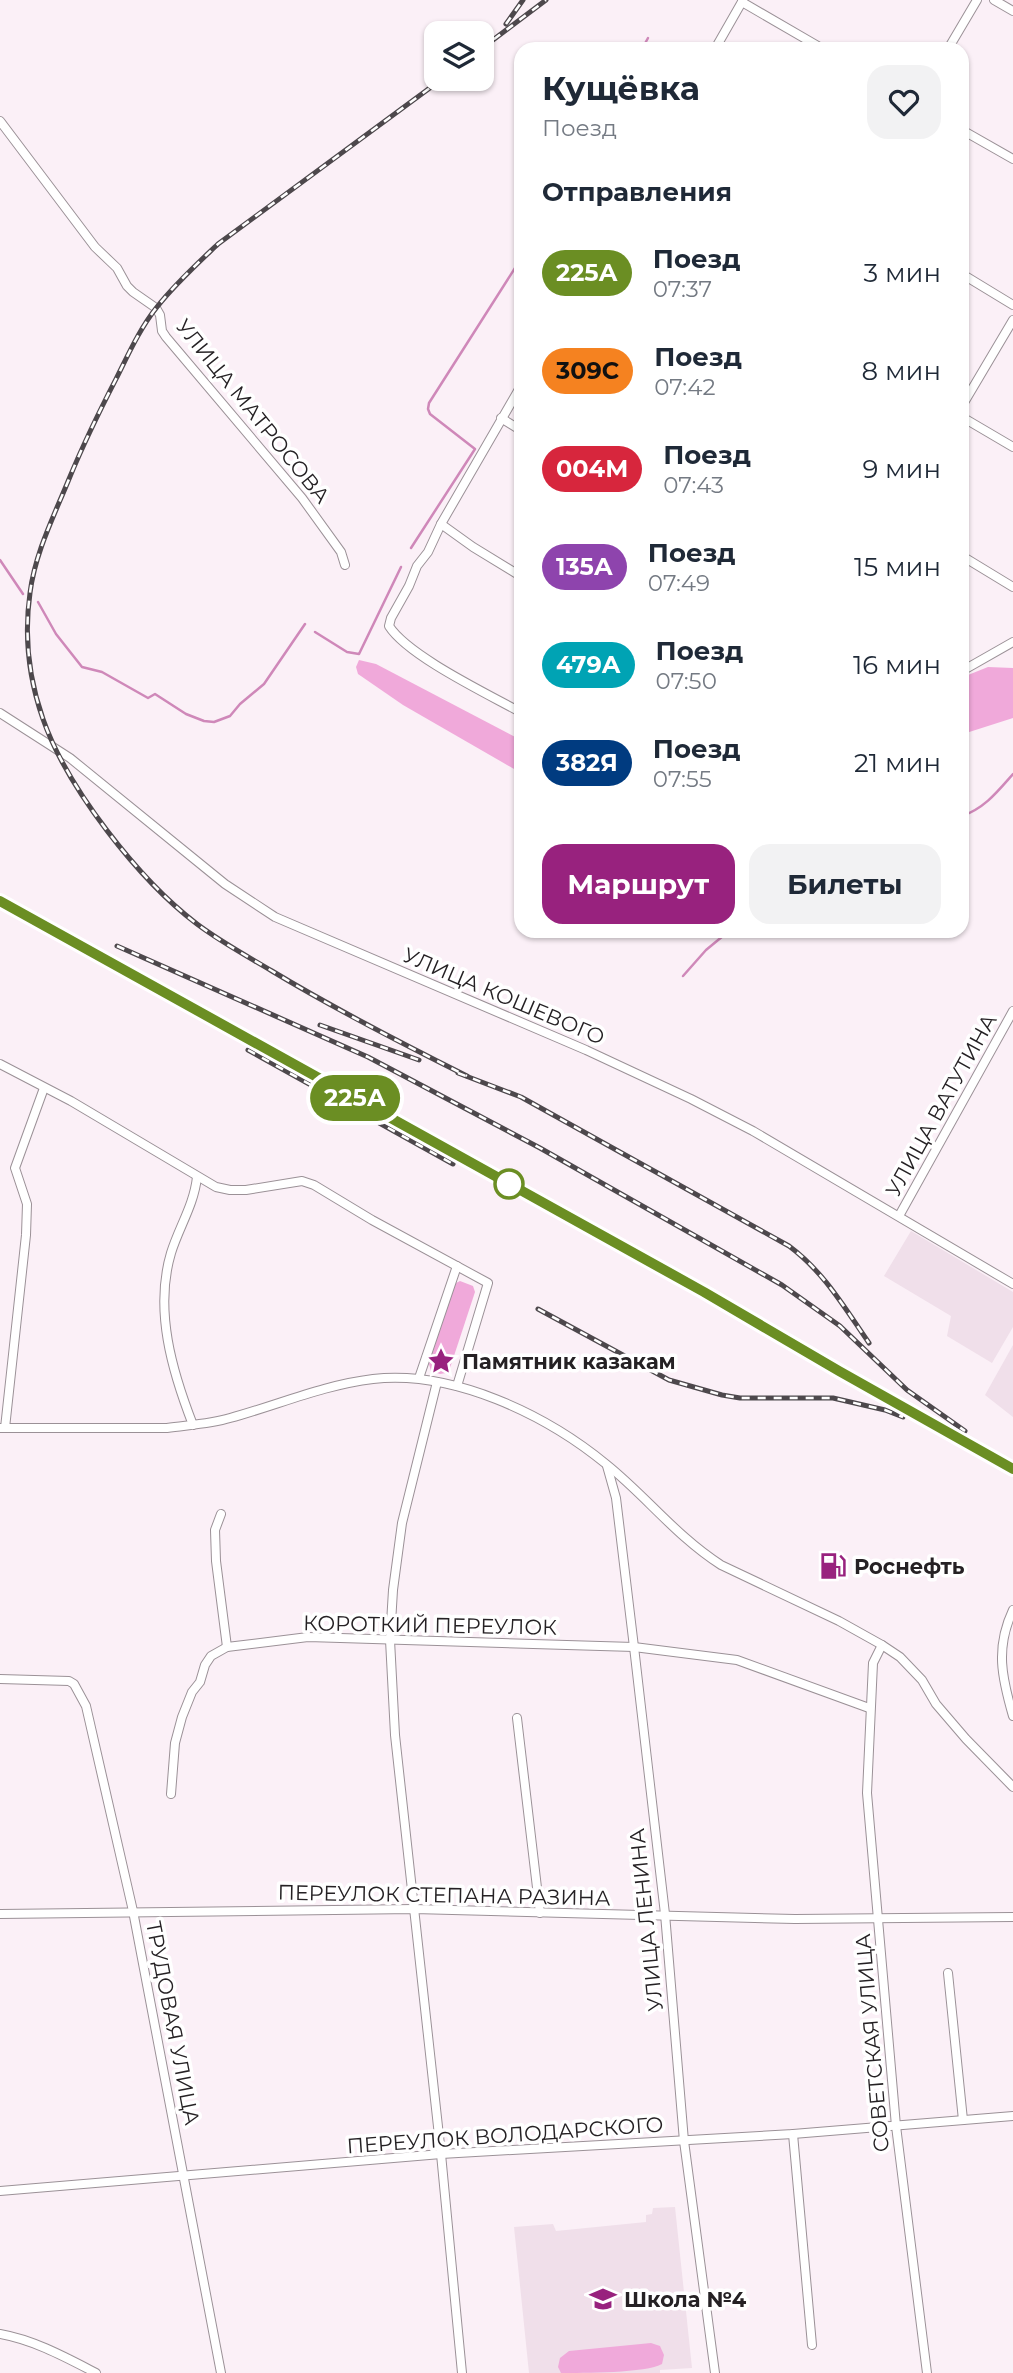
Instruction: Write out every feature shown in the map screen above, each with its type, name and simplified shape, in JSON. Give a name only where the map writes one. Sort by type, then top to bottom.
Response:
[{"type":"street","points":[[952,42],[977,0]]},
{"type":"street","points":[[994,0],[1013,11]]},
{"type":"street","points":[[719,42],[742,1],[811,42]]},
{"type":"street","name":"УЛИЦА МАТРОСОВА","points":[[0,121],[95,247],[117,268],[132,292],[156,308],[166,337],[302,498],[341,552],[345,565]]},
{"type":"street","points":[[969,134],[1013,159]]},
{"type":"street","points":[[969,278],[1013,305]]},
{"type":"street","points":[[969,394],[1013,320]]},
{"type":"street","points":[[514,397],[441,524],[428,552],[417,566],[389,626],[403,641],[435,664],[514,708]]},
{"type":"street","points":[[501,418],[514,425]]},
{"type":"street","points":[[969,421],[1013,447]]},
{"type":"street","points":[[441,524],[514,572]]},
{"type":"street","points":[[969,560],[1013,587]]},
{"type":"street","points":[[969,667],[1013,642]]},
{"type":"street","name":"УЛИЦА КОШЕВОГО","points":[[0,713],[70,758],[225,884],[275,917],[650,1079],[721,1114],[1013,1284]]},
{"type":"street","name":"УЛИЦА ВАТУТИНА","points":[[899,1216],[1013,1011]]},
{"type":"street","points":[[0,1064],[123,1131],[216,1187],[230,1190],[264,1189],[302,1181],[314,1185],[488,1283],[457,1386]]},
{"type":"street","points":[[44,1088],[15,1168],[27,1204],[26,1235],[3,1428],[167,1428],[193,1425],[229,1419],[335,1387],[373,1379],[419,1378],[457,1386],[497,1400],[537,1418],[574,1440],[606,1464],[684,1538],[721,1565],[882,1645],[900,1657],[922,1680],[936,1704],[1013,1787]]},
{"type":"street","points":[[193,1425],[179,1391],[171,1359],[164,1297],[172,1251],[196,1193],[197,1177]]},
{"type":"street","points":[[419,1378],[457,1266]]},
{"type":"street","points":[[437,1382],[402,1523],[393,1590],[390,1640],[395,1735],[462,2373]]},
{"type":"street","name":"УЛИЦА ЛЕНИНА","points":[[606,1464],[616,1498],[634,1647],[665,1914],[684,2141],[715,2373]]},
{"type":"street","points":[[171,1794],[175,1743],[182,1717],[192,1692],[200,1682],[205,1665],[211,1656],[227,1647],[216,1561],[215,1531],[221,1514]]},
{"type":"street","points":[[1013,1610],[1000,1650],[1013,1716]]},
{"type":"street","name":"КОРОТКИЙ ПЕРЕУЛОК","points":[[227,1647],[308,1637],[634,1647]]},
{"type":"street","name":"СОВЕТСКАЯ УЛИЦА","points":[[882,1645],[873,1663],[867,1793],[896,2126],[927,2373]]},
{"type":"street","points":[[634,1647],[737,1660],[869,1708]]},
{"type":"street","name":"ТРУДОВАЯ УЛИЦА","points":[[0,1679],[69,1681],[74,1684],[86,1706],[133,1911],[221,2373]]},
{"type":"street","points":[[517,1718],[540,1913]]},
{"type":"street","name":"ПЕРЕУЛОК СТЕПАНА РАЗИНА","points":[[0,1914],[414,1909],[795,1919],[1013,1917]]},
{"type":"street","points":[[948,1973],[963,2120]]},
{"type":"street","name":"ПЕРЕУЛОК ВОЛОДАРСКОГО","points":[[0,2191],[441,2154],[793,2134],[1013,2116]]},
{"type":"street","points":[[793,2134],[812,2345]]},
{"type":"street","points":[[0,2334],[17,2337],[96,2373]]},
{"type":"shaded area","points":[[359,660],[376,664],[514,736],[514,769],[403,705],[358,674],[356,667]]},
{"type":"shaded area","points":[[988,667],[1013,668],[1013,718],[969,732],[969,675]]},
{"type":"shaded area","points":[[911,1231],[1013,1292],[1013,1327],[992,1363],[947,1336],[951,1316],[884,1276]]},
{"type":"shaded area","points":[[460,1281],[473,1286],[475,1292],[450,1368],[446,1373],[440,1374],[431,1371],[429,1364],[454,1284]]},
{"type":"shaded area","points":[[1013,1345],[1013,1417],[985,1395]]},
{"type":"shaded area","name":"Школа №4","points":[[675,2207],[692,2368],[660,2370],[660,2373],[529,2373],[514,2227],[553,2224],[556,2231],[646,2222],[646,2215],[652,2214],[653,2208]]},
{"type":"shaded area","points":[[651,2343],[660,2346],[664,2355],[662,2364],[654,2367],[614,2372],[561,2373],[558,2367],[560,2358],[569,2351]]},
{"type":"waterway","points":[[646,42],[648,38]]},
{"type":"waterway","points":[[411,548],[475,449],[430,414],[429,403],[514,270]]},
{"type":"waterway","points":[[0,560],[23,594]]},
{"type":"waterway","points":[[315,632],[347,652],[359,654],[401,567]]},
{"type":"waterway","points":[[38,602],[56,634],[82,667],[102,672],[148,698],[155,694],[186,714],[214,722],[230,716],[264,684],[305,624]]},
{"type":"waterway","points":[[969,813],[984,804],[1013,774]]},
{"type":"waterway","points":[[683,976],[721,938]]},
{"type":"railway","points":[[506,24],[523,0]]},
{"type":"railway","points":[[494,39],[546,0]]},
{"type":"railway","points":[[426,91],[218,244],[179,282],[151,315],[91,429],[46,535],[32,578],[28,641],[34,688],[54,746],[87,803],[107,831],[152,883],[197,924],[234,949],[344,1012],[467,1076]]},
{"type":"railway","points":[[0,901],[704,1291],[1013,1469]]},
{"type":"railway","points":[[117,946],[368,1057],[540,1148],[782,1285],[840,1326],[907,1390],[965,1431]]},
{"type":"railway","points":[[320,1025],[419,1060]]},
{"type":"railway","points":[[248,1050],[453,1164]]},
{"type":"railway","points":[[458,1073],[521,1097],[789,1246],[823,1279],[869,1343]]},
{"type":"railway","points":[[538,1309],[669,1380],[740,1398],[833,1398],[903,1417]]},
{"type":"train","name":"225А","points":[[0,901],[704,1292],[1013,1469]]},
{"type":"place","name":"Памятник казакам","points":[[441,1361]]},
{"type":"place","name":"Роснефть","points":[[833,1566]]},
{"type":"place","name":"Школа №4","points":[[603,2299]]}]
